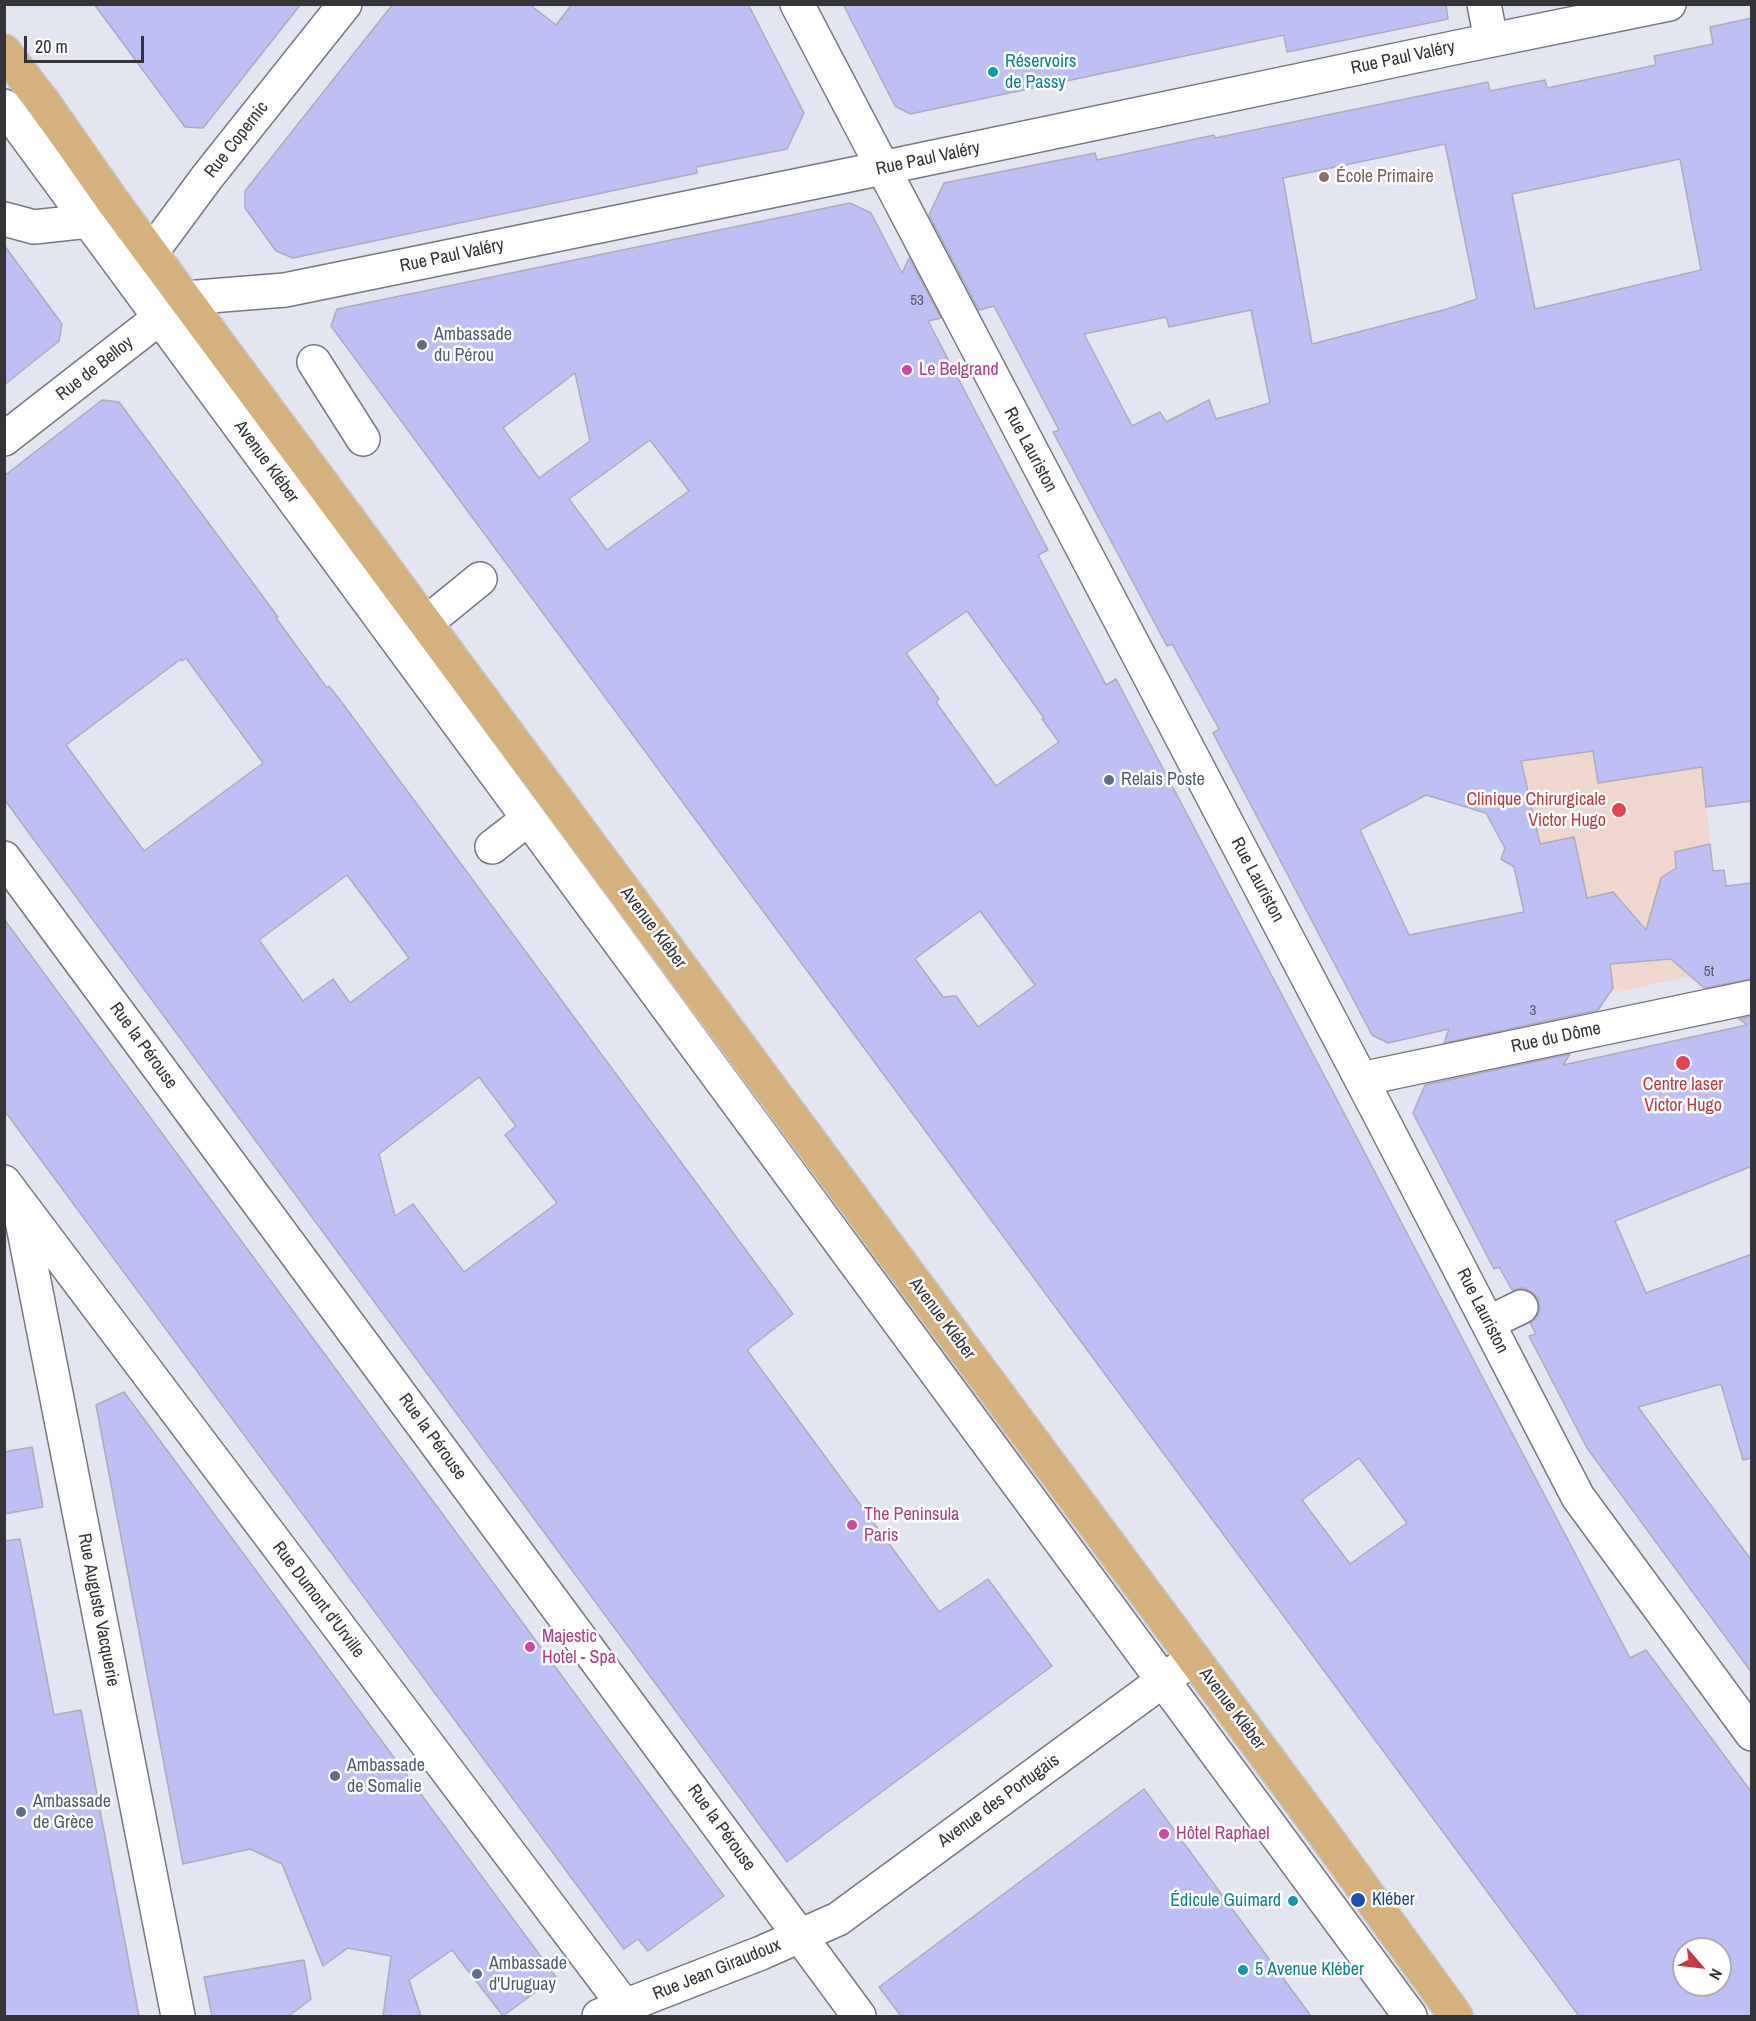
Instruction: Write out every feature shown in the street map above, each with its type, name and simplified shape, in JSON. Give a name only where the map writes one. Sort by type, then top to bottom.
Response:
[{"type":"main road","name":"Avenue Kléber","points":[[4,51],[44,103],[101,212],[172,308],[426,623],[1194,1658],[1456,2016]]},
{"type":"street","name":"Rue Copernic","points":[[141,265],[208,176],[345,4]]},
{"type":"street","name":"Rue Lauriston","points":[[797,4],[1578,1497],[1752,1734]]},
{"type":"street","points":[[1484,4],[1491,40]]},
{"type":"street","name":"Rue Paul Valéry","points":[[172,308],[285,290],[1669,4]]},
{"type":"street","name":"Avenue Kléber","points":[[4,106],[101,212]]},
{"type":"street","points":[[4,219],[34,226],[101,212]]},
{"type":"street","name":"Avenue Kléber","points":[[172,308],[528,819],[1410,2016]]},
{"type":"street","name":"Rue de Belloy","points":[[4,439],[172,308]]},
{"type":"street","points":[[314,362],[363,439]]},
{"type":"street","points":[[426,623],[480,579]]},
{"type":"street","points":[[492,847],[528,819]]},
{"type":"street","name":"Rue la Pérouse","points":[[4,858],[859,2016]]},
{"type":"street","name":"Rue du Dôme","points":[[1361,1079],[1752,997]]},
{"type":"street","name":"Rue Dumont d'Urville","points":[[12,1192],[619,2013]]},
{"type":"street","name":"Rue Auguste Vacquerie","points":[[12,1192],[178,2016]]},
{"type":"street","points":[[1488,1323],[1521,1307]]},
{"type":"street","name":"Avenue des Portugais","points":[[801,1936],[838,1918],[1194,1658]]},
{"type":"street","name":"Rue Jean Giraudoux","points":[[619,2013],[801,1936]]},
{"type":"shaded area","name":"Clinique Chirurgicale Victor Hugo","points":[[1691,607],[1713,871],[1691,976],[1576,1001],[1491,627]]},
{"type":"building","points":[[94,4],[301,4],[203,128],[185,127]]},
{"type":"building","points":[[393,4],[529,4],[556,25],[572,4],[748,4],[804,113],[787,149],[696,167],[697,173],[293,258],[276,251],[245,208],[245,191]]},
{"type":"building","name":"Réservoirs de Passy","points":[[843,4],[1446,4],[1448,19],[1287,52],[1284,35],[910,114],[895,106]]},
{"type":"building","points":[[1752,18],[1752,801],[1706,807],[1702,767],[1598,783],[1593,751],[1521,761],[1540,844],[1574,837],[1587,898],[1613,892],[1646,930],[1661,878],[1676,868],[1675,852],[1710,844],[1713,871],[1724,870],[1726,886],[1752,883],[1752,979],[1704,988],[1671,959],[1610,964],[1613,988],[1598,1010],[1444,1043],[1449,1029],[1388,1043],[1372,1035],[1213,733],[1219,729],[1172,644],[1167,646],[1053,432],[1059,430],[994,306],[979,310],[929,215],[944,183],[1095,153],[1097,160],[1488,82],[1490,91],[1545,80],[1547,88],[1656,65],[1654,56],[1713,44],[1710,27]],"holes":[[[1445,144],[1477,299],[1312,344],[1283,178]],[[1680,159],[1701,270],[1535,309],[1512,194]],[[1251,310],[1270,403],[1216,419],[1209,400],[1166,422],[1160,412],[1132,426],[1084,334],[1166,317],[1169,327]],[[1426,795],[1486,813],[1505,848],[1501,859],[1514,867],[1524,912],[1409,935],[1360,830]]]},
{"type":"building","points":[[850,203],[871,213],[902,273],[909,258],[941,318],[928,321],[1048,550],[1038,555],[1106,685],[1116,679],[1630,1658],[1646,1650],[1752,1793],[1752,2016],[1579,2016],[331,326],[337,309]],"holes":[[[575,373],[590,441],[539,478],[503,428]],[[650,440],[689,491],[607,550],[569,499]],[[967,611],[1059,742],[996,786],[936,702],[939,699],[906,653]],[[980,911],[1035,985],[978,1027],[956,996],[943,997],[915,959]],[[1359,1458],[1407,1523],[1350,1564],[1302,1500]]]},
{"type":"building","points":[[4,245],[62,324],[59,341],[4,385]]},
{"type":"building","points":[[102,400],[119,402],[278,617],[276,618],[327,688],[329,686],[343,704],[793,1314],[747,1350],[939,1612],[988,1579],[1052,1666],[787,1862],[4,799],[4,476]],"holes":[[[186,658],[263,763],[144,851],[66,745],[181,659],[182,661]],[[347,875],[409,958],[350,1003],[333,979],[303,1001],[259,940]],[[479,1077],[516,1126],[505,1135],[557,1203],[464,1272],[413,1204],[395,1216],[379,1154]]]},
{"type":"building","points":[[4,919],[724,1896],[648,1951],[638,1939],[624,1949],[4,1110]]},
{"type":"building","points":[[1752,1016],[1752,1166],[1615,1221],[1646,1293],[1752,1254],[1752,1458],[1743,1460],[1721,1384],[1638,1407],[1752,1561],[1752,1673],[1587,1448],[1529,1336],[1536,1334],[1530,1323],[1537,1317],[1540,1309],[1538,1298],[1523,1288],[1512,1290],[1499,1267],[1494,1269],[1413,1113],[1425,1085],[1570,1054],[1563,1065],[1747,1025],[1739,1019]]},
{"type":"building","points":[[124,1392],[556,1977],[503,2016],[452,1950],[409,1980],[421,2016],[383,2016],[391,1956],[348,1948],[323,1966],[282,1864],[250,1849],[183,1864],[96,1405]]},
{"type":"building","points":[[32,1447],[43,1507],[4,1514],[4,1452]]},
{"type":"building","points":[[20,1539],[54,1715],[81,1710],[139,2016],[4,2016],[4,1541]]},
{"type":"building","points":[[1144,1789],[1311,2016],[901,2016],[879,1987]]},
{"type":"building","points":[[304,1960],[311,1999],[289,2016],[212,2016],[204,1977]]},
{"type":"place","name":"Réservoirs de Passy","points":[[993,72]]},
{"type":"place","name":"École Primaire","points":[[1324,177]]},
{"type":"place","name":"Ambassade du Pérou","points":[[422,345]]},
{"type":"place","name":"Le Belgrand","points":[[907,370]]},
{"type":"place","name":"Relais Poste","points":[[1109,780]]},
{"type":"place","name":"Clinique Chirurgicale Victor Hugo","points":[[1619,810]]},
{"type":"place","name":"Centre laser Victor Hugo","points":[[1683,1063]]},
{"type":"place","name":"The Peninsula Paris","points":[[852,1525]]},
{"type":"place","name":"Majestic Hotel - Spa","points":[[530,1647]]},
{"type":"place","name":"Ambassade de Somalie","points":[[335,1776]]},
{"type":"place","name":"Ambassade de Grèce","points":[[21,1812]]},
{"type":"place","name":"Hôtel Raphael","points":[[1164,1834]]},
{"type":"place","name":"Kléber","points":[[1358,1900]]},
{"type":"place","name":"Édicule Guimard","points":[[1293,1901]]},
{"type":"place","name":"5 Avenue Kléber","points":[[1243,1970]]},
{"type":"place","name":"Ambassade d'Uruguay","points":[[477,1974]]}]
